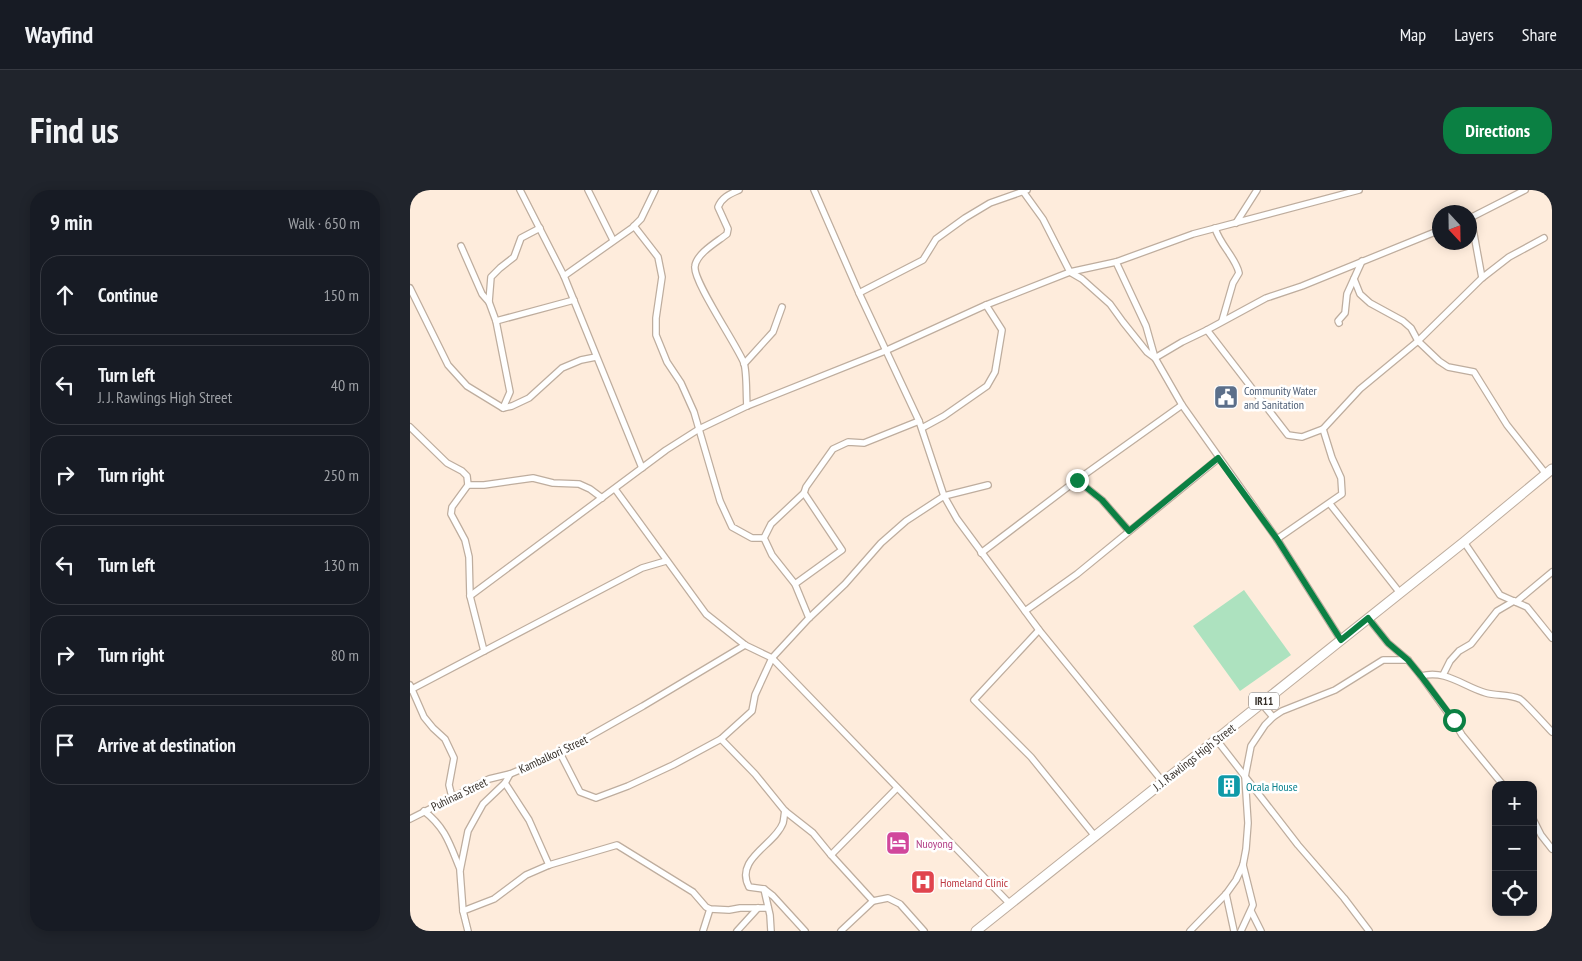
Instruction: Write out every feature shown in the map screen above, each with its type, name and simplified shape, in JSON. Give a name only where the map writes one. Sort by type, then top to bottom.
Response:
[{"type":"main road","name":"J. J. Rawlings High Street","points":[[976,931],[1464,542],[1549,471]]},
{"type":"street","points":[[520,190],[564,276],[642,468]]},
{"type":"street","points":[[588,190],[613,240]]},
{"type":"street","points":[[564,276],[634,226],[641,219],[655,190]]},
{"type":"street","points":[[738,190],[726,196],[718,207],[728,229],[727,234],[704,253],[695,265],[694,271],[744,364],[747,406]]},
{"type":"street","points":[[814,190],[885,351],[897,372],[922,428],[944,496],[957,519],[1039,630],[1163,782]]},
{"type":"street","points":[[859,293],[923,260],[936,239],[965,218],[990,203],[1024,190],[1043,219],[1070,272],[1082,279],[1110,304],[1147,352],[1155,358]]},
{"type":"street","points":[[470,596],[699,428],[747,406],[885,351],[986,305],[1070,272],[1116,262],[1193,234],[1360,190]]},
{"type":"street","points":[[1477,214],[1525,190]]},
{"type":"street","points":[[1236,223],[1256,191]]},
{"type":"street","points":[[634,226],[658,257],[662,277],[656,318],[656,335],[667,362],[681,383],[699,428],[720,501],[732,526],[752,538],[764,538]]},
{"type":"street","points":[[489,302],[491,277],[514,257],[521,238],[540,228]]},
{"type":"street","points":[[1215,228],[1218,237],[1238,265],[1239,273],[1233,283],[1222,321]]},
{"type":"street","points":[[1155,358],[1266,298],[1302,286],[1432,233]]},
{"type":"street","points":[[1207,330],[1288,435],[1302,436],[1323,429],[1360,389],[1418,341],[1482,278],[1509,257],[1544,238]]},
{"type":"street","points":[[461,246],[482,294],[489,302],[496,321],[510,392],[502,408]]},
{"type":"street","points":[[1476,250],[1482,278]]},
{"type":"street","points":[[1338,323],[1345,313],[1347,294],[1362,261]]},
{"type":"street","points":[[1116,262],[1146,326],[1155,358],[1182,405],[1277,539],[1341,640]]},
{"type":"street","points":[[1354,279],[1360,294],[1370,303],[1403,320],[1411,328],[1418,341],[1439,361],[1448,367],[1474,372],[1507,425],[1549,471]]},
{"type":"street","points":[[410,288],[448,365],[467,386],[502,408],[512,406],[529,398],[562,368],[581,360],[596,357]]},
{"type":"street","points":[[1347,294],[1360,294]]},
{"type":"street","points":[[496,321],[574,300]]},
{"type":"street","points":[[922,428],[944,416],[987,386],[995,372],[1002,330],[986,305]]},
{"type":"street","points":[[744,364],[773,332],[782,307]]},
{"type":"street","points":[[981,553],[1077,480],[1182,405]]},
{"type":"street","points":[[764,538],[771,524],[804,493],[806,487],[833,448],[848,442],[864,443],[919,422]]},
{"type":"street","points":[[410,427],[447,463],[467,476],[468,485],[452,507],[452,514],[465,540],[469,557],[470,596],[484,651]]},
{"type":"street","points":[[1277,539],[1342,494],[1341,478],[1332,458],[1323,429]]},
{"type":"street","points":[[1025,611],[1077,574],[1218,458]]},
{"type":"street","points":[[468,485],[484,485],[533,478],[553,483],[578,484],[590,489],[602,498]]},
{"type":"street","points":[[1077,480],[1106,504],[1129,531]]},
{"type":"street","points":[[560,753],[580,792],[596,798],[673,766],[721,739],[752,711],[756,694],[772,658],[809,618],[845,584],[881,543],[906,521],[944,496],[988,485]]},
{"type":"street","points":[[615,489],[706,614],[745,645],[772,658],[1010,904]]},
{"type":"street","points":[[795,584],[842,550],[804,493]]},
{"type":"street","points":[[1330,504],[1400,593]]},
{"type":"street","points":[[764,538],[772,555],[795,584],[809,618]]},
{"type":"street","points":[[1464,542],[1481,566],[1494,590],[1500,595],[1528,607],[1552,638]]},
{"type":"street","points":[[452,797],[449,785],[454,758],[445,738],[432,728],[424,717],[411,688],[642,568],[666,561]]},
{"type":"street","points":[[1443,675],[1450,660],[1459,651],[1471,644],[1497,611],[1515,601],[1552,572]]},
{"type":"street","points":[[1368,618],[1388,643],[1408,660],[1421,676],[1454,720],[1462,735],[1500,781]]},
{"type":"street","points":[[1039,630],[974,700],[1031,758],[1094,836]]},
{"type":"street","name":"Kambalkori Street","points":[[468,931],[463,911],[460,871],[468,831],[483,804],[505,783],[510,774],[560,753],[745,645]]},
{"type":"street","points":[[1190,931],[1226,894],[1236,880],[1243,865],[1248,824],[1245,777],[1251,746],[1265,725],[1282,712],[1335,690],[1383,660],[1408,660]]},
{"type":"street","points":[[1421,676],[1450,676],[1471,688],[1488,694],[1506,695],[1522,700],[1552,732]]},
{"type":"street","points":[[1261,703],[1273,717]]},
{"type":"street","points":[[721,739],[755,774],[785,811],[813,833],[873,900]]},
{"type":"street","points":[[1216,739],[1298,845],[1344,898],[1369,931]]},
{"type":"street","name":"Puhinaa Street","points":[[410,819],[489,779],[510,774]]},
{"type":"street","points":[[505,783],[529,820],[549,865]]},
{"type":"street","points":[[832,855],[898,788]]},
{"type":"street","points":[[785,811],[783,824],[759,850],[746,871],[745,878],[749,887],[764,889],[773,896],[805,931]]},
{"type":"street","points":[[424,812],[436,820],[444,831],[460,871]]},
{"type":"street","points":[[1536,826],[1552,849]]},
{"type":"street","points":[[463,911],[494,899],[526,875],[549,865],[617,845],[694,892],[706,907],[710,909],[768,908]]},
{"type":"street","points":[[1241,931],[1251,911],[1252,898],[1243,865]]},
{"type":"street","points":[[764,889],[771,931]]},
{"type":"street","points":[[1226,894],[1234,931]]},
{"type":"street","points":[[841,931],[873,900],[888,898],[900,904],[924,931]]},
{"type":"street","points":[[737,931],[758,908]]},
{"type":"street","points":[[703,931],[710,909]]},
{"type":"street","points":[[1251,911],[1261,931]]},
{"type":"green space","points":[[1244,590],[1291,655],[1240,691],[1193,626]]},
{"type":"place","name":"Community Water and Sanitation","points":[[1226,397]]},
{"type":"place","name":"Ocala House","points":[[1229,786]]},
{"type":"place","name":"Nuoyong","points":[[898,843]]},
{"type":"place","name":"Homeland Clinic","points":[[923,882]]},
{"type":"route","points":[[1077,480],[1102,500],[1129,531],[1218,458],[1277,539],[1341,640],[1368,618],[1388,643],[1408,660],[1454,720]]}]
